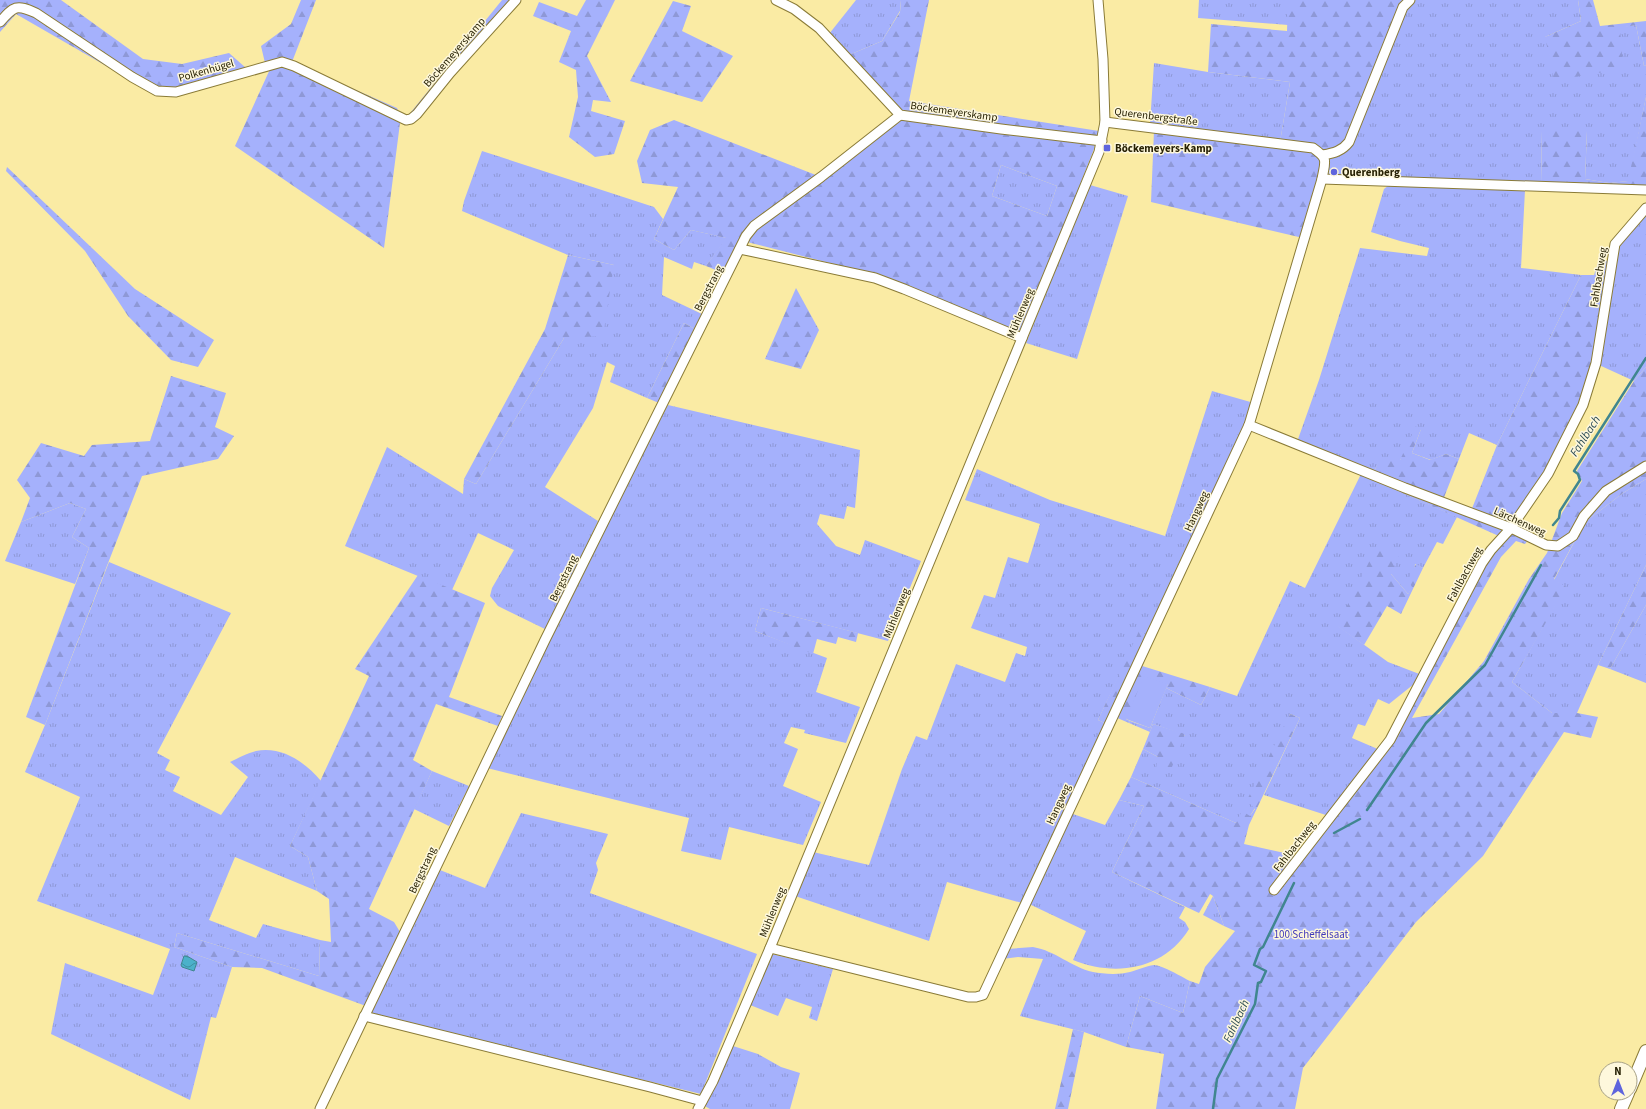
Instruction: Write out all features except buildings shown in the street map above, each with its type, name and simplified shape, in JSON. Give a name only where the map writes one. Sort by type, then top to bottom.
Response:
[{"type":"street","name":"Böckemeyerskamp","points":[[411,119],[516,0]]},
{"type":"street","name":"Böckemeyerskamp","points":[[776,0],[794,9],[819,28],[900,115],[1001,130],[1102,141]]},
{"type":"street","name":"Querenbergstraße","points":[[1098,0],[1103,59],[1105,122],[1313,148],[1323,155]]},
{"type":"street","points":[[1410,0],[1403,7],[1349,142],[1339,152],[1323,155],[1325,160],[1322,179],[1646,190]]},
{"type":"street","name":"Polkenhügel","points":[[0,22],[11,10],[23,7],[36,13],[132,77],[157,91],[176,92],[282,62],[294,66],[406,120],[411,119]]},
{"type":"street","name":"Bergstrang","points":[[320,1109],[545,640],[746,236],[754,226],[821,177],[900,115]]},
{"type":"street","name":"Mühlenweg","points":[[700,1105],[713,1081],[770,948],[1022,338],[1068,231],[1102,141],[1105,122]]},
{"type":"street","name":"Hangweg","points":[[770,948],[968,997],[983,995],[1249,425],[1322,179]]},
{"type":"street","name":"Fahlbachweg","points":[[1274,890],[1390,740],[1482,563],[1491,550],[1511,528],[1548,474],[1583,405],[1596,363],[1615,244],[1646,208]]},
{"type":"street","points":[[740,249],[875,278],[904,288],[1022,338]]},
{"type":"street","name":"Lärchenweg","points":[[1249,425],[1405,488],[1511,528],[1546,545],[1558,546],[1573,536],[1584,516],[1606,491],[1646,466]]},
{"type":"street","points":[[364,1016],[650,1087],[700,1105]]},
{"type":"street","points":[[1638,1070],[1646,1051]]},
{"type":"green space","points":[[0,0],[61,0],[143,59],[182,64],[229,53],[246,68],[265,63],[261,46],[291,24],[301,0],[316,0],[292,62],[397,108],[400,115],[407,117],[502,0],[514,0],[411,117],[400,123],[384,248],[235,146],[271,67],[185,94],[127,78],[16,14],[0,32]]},
{"type":"green space","points":[[586,0],[615,0],[587,56],[611,102],[593,100],[591,111],[625,121],[614,154],[595,157],[569,137],[578,97],[576,70],[559,62],[571,31],[533,16],[539,2],[577,16]]},
{"type":"green space","points":[[856,0],[901,0],[900,11],[882,41],[849,55],[829,34]]},
{"type":"green space","points":[[901,0],[929,0],[909,101],[1099,131],[1094,149],[1021,335],[881,276],[739,240],[723,273],[706,266],[726,238],[691,230],[674,250],[654,239],[678,187],[642,183],[637,161],[650,130],[674,120],[821,177],[898,112],[849,55],[882,41],[900,12]],"holes":[[[1001,165],[1057,186],[1047,216],[992,196]]]},
{"type":"green space","points":[[1199,0],[1288,0],[1288,25],[1198,18]]},
{"type":"green space","points":[[1288,0],[1404,0],[1348,141],[1324,154],[1280,142],[1290,82],[1208,72],[1211,24],[1287,31]]},
{"type":"green space","points":[[1416,0],[1578,0],[1581,21],[1545,37],[1636,25],[1644,66],[1646,65],[1646,97],[1629,181],[1609,183],[1585,179],[1587,131],[1542,131],[1541,183],[1327,178],[1328,157],[1409,3]]},
{"type":"green space","points":[[1578,0],[1593,0],[1600,26],[1646,21],[1646,65],[1644,66],[1636,25],[1620,28],[1623,69],[1554,80],[1545,37],[1581,21]]},
{"type":"green space","points":[[673,1],[691,6],[682,31],[733,56],[702,102],[630,81]]},
{"type":"green space","points":[[1154,63],[1208,72],[1290,82],[1280,142],[1150,124]]},
{"type":"green space","points":[[1646,97],[1646,187],[1541,183],[1542,131],[1587,131],[1585,179],[1609,183],[1628,181]]},
{"type":"green space","points":[[1154,131],[1313,150],[1322,156],[1320,178],[1303,238],[1151,202]]},
{"type":"green space","points":[[482,151],[654,207],[663,219],[654,239],[674,250],[691,230],[727,238],[706,266],[694,262],[692,269],[664,257],[662,295],[704,315],[695,329],[684,323],[647,398],[610,382],[615,366],[607,362],[593,408],[545,487],[598,521],[547,630],[498,606],[490,596],[492,588],[514,550],[478,533],[452,590],[345,546],[387,447],[463,494],[464,479],[476,484],[564,338],[614,265],[568,255],[462,211],[464,201]]},
{"type":"green space","points":[[1001,165],[1057,186],[1047,216],[992,196]]},
{"type":"green space","points":[[7,167],[135,289],[214,340],[198,367],[171,360],[128,316],[85,251],[6,171]]},
{"type":"green space","points":[[1090,185],[1128,196],[1077,359],[1026,343]]},
{"type":"green space","points":[[1389,185],[1525,190],[1521,268],[1581,275],[1497,445],[1469,433],[1459,459],[1446,454],[1431,460],[1412,453],[1421,429],[1400,460],[1380,460],[1373,473],[1297,442],[1319,380],[1360,248],[1427,256],[1429,248],[1371,232],[1384,189]]},
{"type":"green space","points":[[1646,212],[1646,367],[1634,381],[1599,365],[1617,246]]},
{"type":"green space","points":[[568,255],[614,265],[603,336],[564,338],[476,484],[464,479],[545,329]]},
{"type":"green space","points":[[1599,260],[1609,261],[1594,360],[1582,404],[1547,473],[1511,526],[1471,511],[1497,445],[1581,275],[1594,275]]},
{"type":"green space","points":[[796,288],[819,330],[801,369],[765,359]]},
{"type":"green space","points":[[684,323],[695,329],[659,403],[647,398]]},
{"type":"green space","name":"100 Scheffelsaat","points":[[1646,367],[1646,479],[1623,493],[1585,522],[1554,579],[1566,587],[1512,682],[1552,713],[1577,713],[1598,717],[1591,738],[1564,732],[1483,856],[1416,922],[1303,1068],[1295,1109],[1156,1109],[1164,1054],[1126,1047],[1140,996],[1183,1013],[1190,981],[1199,984],[1205,967],[1235,931],[1224,926],[1213,896],[1210,894],[1199,913],[1112,872],[1144,806],[1119,800],[1131,777],[1236,823],[1242,811],[1250,816],[1255,809],[1247,800],[1290,714],[1300,718],[1249,825],[1244,844],[1298,856],[1391,741],[1492,551],[1512,530],[1529,539],[1525,544],[1516,541],[1501,557],[1412,718],[1439,714],[1484,661],[1529,579],[1547,553],[1562,513],[1582,481],[1577,471],[1634,381]]},
{"type":"green space","points":[[171,376],[226,393],[215,427],[234,436],[218,459],[142,476],[45,725],[26,717],[89,548],[72,537],[86,509],[70,503],[21,522],[30,498],[17,480],[41,443],[84,456],[92,445],[150,441]]},
{"type":"green space","points":[[1212,391],[1254,403],[1148,636],[1140,632],[1098,720],[1107,724],[1022,903],[947,882],[929,941],[795,896],[813,852],[869,865],[902,769],[916,736],[927,740],[956,664],[1005,682],[1016,653],[1025,656],[1027,647],[971,628],[984,595],[995,598],[1008,557],[1028,563],[1040,524],[965,500],[977,469],[1050,500],[1165,536]]},
{"type":"green space","points":[[668,405],[860,450],[855,508],[847,506],[844,519],[820,514],[817,524],[836,546],[860,555],[865,540],[921,561],[888,641],[761,608],[755,631],[827,658],[816,692],[860,707],[846,743],[804,733],[805,730],[791,727],[784,743],[798,749],[783,786],[821,802],[803,845],[729,827],[721,860],[681,851],[689,818],[487,768],[606,523]]},
{"type":"green space","points":[[1416,426],[1421,429],[1412,453],[1430,460],[1446,454],[1459,459],[1443,500],[1509,529],[1501,537],[1371,479],[1379,460],[1400,460]]},
{"type":"green space","points":[[1362,472],[1371,479],[1457,517],[1443,544],[1437,542],[1423,568],[1415,564],[1413,587],[1408,594],[1391,574],[1338,626],[1388,662],[1422,675],[1419,680],[1389,704],[1378,699],[1365,726],[1358,724],[1352,738],[1380,750],[1329,816],[1264,795],[1300,718],[1290,714],[1255,808],[1250,816],[1236,823],[1131,777],[1143,749],[1158,757],[1185,735],[1153,724],[1150,732],[1129,723],[1130,721],[1150,728],[1166,688],[1201,705],[1210,687],[1237,696],[1290,581],[1305,588]]},
{"type":"green space","points":[[1646,479],[1646,565],[1598,665],[1577,713],[1552,713],[1512,682],[1565,587],[1554,580],[1585,522],[1623,493]]},
{"type":"green space","points":[[70,503],[86,509],[72,537],[89,548],[75,584],[5,561],[21,522]]},
{"type":"green space","points":[[1378,544],[1399,556],[1391,574],[1408,594],[1412,587],[1408,580],[1416,564],[1423,568],[1401,614],[1387,606],[1364,645],[1337,626]]},
{"type":"green space","points":[[109,562],[231,613],[157,753],[170,760],[165,770],[180,777],[173,791],[221,815],[248,777],[230,762],[256,751],[266,750],[284,753],[292,757],[308,768],[321,781],[290,846],[308,857],[317,891],[235,857],[209,920],[256,938],[263,924],[320,940],[319,976],[177,933],[174,947],[232,967],[216,1018],[211,1017],[190,1100],[51,1034],[65,963],[153,995],[170,949],[37,901],[80,797],[25,772]]},
{"type":"green space","points":[[1646,565],[1646,605],[1610,669],[1598,665]]},
{"type":"green space","points":[[418,575],[485,603],[449,697],[502,716],[498,726],[436,704],[413,760],[432,771],[369,909],[394,922],[400,932],[366,1006],[262,968],[232,967],[174,947],[177,933],[319,976],[320,940],[331,942],[329,899],[317,891],[308,857],[290,846],[369,676],[355,669]]},
{"type":"green space","points":[[1646,605],[1646,683],[1610,669]]},
{"type":"green space","points":[[761,608],[858,633],[856,642],[838,637],[836,644],[817,639],[813,654],[755,631]]},
{"type":"green space","points":[[1139,631],[1148,636],[1139,665],[1210,687],[1201,705],[1166,688],[1168,684],[1126,719],[1130,721],[1129,723],[1115,717],[1107,724],[1098,720]]},
{"type":"green space","points":[[1144,676],[1168,684],[1150,728],[1126,719]]},
{"type":"green space","points":[[1153,724],[1185,734],[1170,772],[1156,770],[1158,757],[1143,749]]},
{"type":"green space","points":[[432,771],[469,786],[449,826],[414,809]]},
{"type":"green space","points":[[1119,800],[1144,806],[1112,872],[1185,907],[1179,918],[1185,922],[1189,929],[1179,943],[1166,954],[1152,961],[1137,966],[1105,968],[1073,960],[1086,931],[1027,903],[1070,813],[1105,825]]},
{"type":"green space","points":[[521,813],[608,834],[596,863],[598,870],[590,893],[757,954],[701,1094],[371,1013],[440,870],[485,888]]},
{"type":"green space","points":[[1213,896],[1224,926],[1203,915]]},
{"type":"green space","points":[[1033,947],[1049,952],[1085,970],[1097,973],[1121,974],[1154,965],[1167,969],[1190,981],[1183,1013],[1140,996],[1126,1047],[1084,1032],[1020,1016],[1043,959],[1018,957],[1002,959],[1007,949]]},
{"type":"green space","points":[[772,954],[833,969],[817,1021],[809,1018],[812,1007],[786,998],[778,1016],[750,1005]]},
{"type":"green space","points":[[1073,1029],[1084,1032],[1068,1109],[1055,1109]]},
{"type":"green space","points":[[733,1046],[758,1054],[781,1067],[800,1073],[790,1109],[710,1109],[703,1105]]},
{"type":"water","points":[[184,956],[187,956],[197,962],[194,971],[182,967],[181,965]]},
{"type":"waterway","name":"Fahlbach","points":[[1553,525],[1559,518],[1560,511],[1580,480],[1578,474],[1574,471],[1646,358]]},
{"type":"waterway","points":[[1367,810],[1426,723],[1485,665],[1541,565]]},
{"type":"waterway","name":"Fahlbach","points":[[1334,833],[1360,819]]},
{"type":"waterway","name":"Fahlbach","points":[[1213,1109],[1217,1079],[1255,1004],[1258,983],[1261,982],[1266,971],[1254,965],[1260,949],[1263,947],[1294,883]]},
{"type":"place","name":"Böckemeyers-Kamp","points":[[1107,148]]},
{"type":"place","name":"Querenberg","points":[[1334,172]]}]
